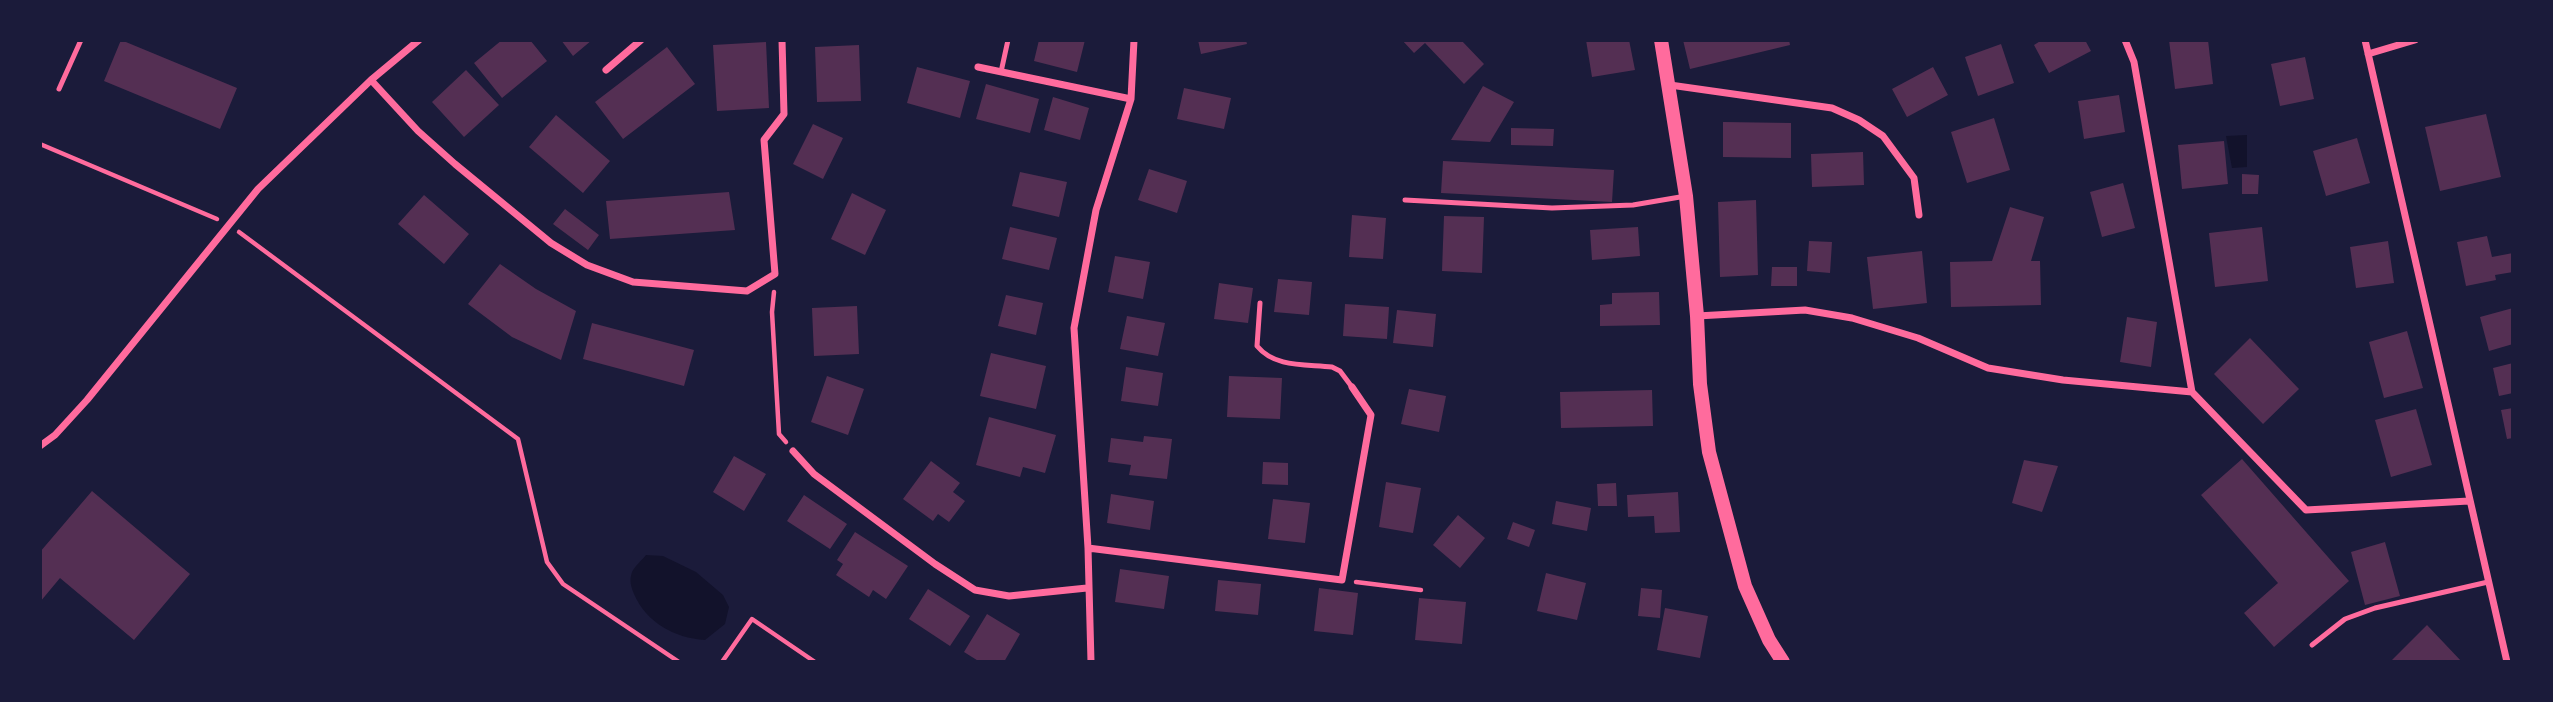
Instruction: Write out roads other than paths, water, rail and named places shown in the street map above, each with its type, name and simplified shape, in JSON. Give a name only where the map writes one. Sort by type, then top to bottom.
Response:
[{"type":"main road","points":[[1661,40],[1686,196],[1700,384],[1709,452],[1745,586],[1769,640],[1783,662]]},
{"type":"street","points":[[40,446],[55,435],[87,400],[258,189],[372,80],[419,40]]},
{"type":"street","points":[[607,70],[641,40]]},
{"type":"street","points":[[372,80],[418,131],[455,164],[551,243],[587,265],[633,282],[747,291],[775,274],[764,140],[784,114],[782,40]]},
{"type":"street","points":[[1091,662],[1088,548],[1074,328],[1096,210],[1131,99],[1134,40]]},
{"type":"street","points":[[2125,40],[2134,62],[2192,392],[2306,510],[2469,502]]},
{"type":"street","points":[[2365,40],[2507,662]]},
{"type":"street","points":[[2368,54],[2415,40]]},
{"type":"street","points":[[978,67],[1131,99]]},
{"type":"street","points":[[1670,85],[1832,108],[1859,120],[1883,136],[1914,178],[1919,215]]},
{"type":"street","points":[[1697,316],[1805,310],[1852,318],[1918,338],[1988,368],[2063,380],[2192,392]]},
{"type":"street","points":[[1088,548],[1342,580],[1371,415],[1352,387]]},
{"type":"street","points":[[793,451],[814,474],[935,564],[975,590],[1009,596],[1087,588]]},
{"type":"lane","points":[[59,89],[81,40]]},
{"type":"lane","points":[[1001,72],[1008,40]]},
{"type":"lane","points":[[1405,200],[1552,208],[1633,205],[1686,196]]},
{"type":"lane","points":[[1260,303],[1257,346],[1264,355],[1274,361],[1332,367],[1340,371],[1352,387]]},
{"type":"lane","points":[[2312,645],[2346,620],[2375,608],[2488,582]]}]
